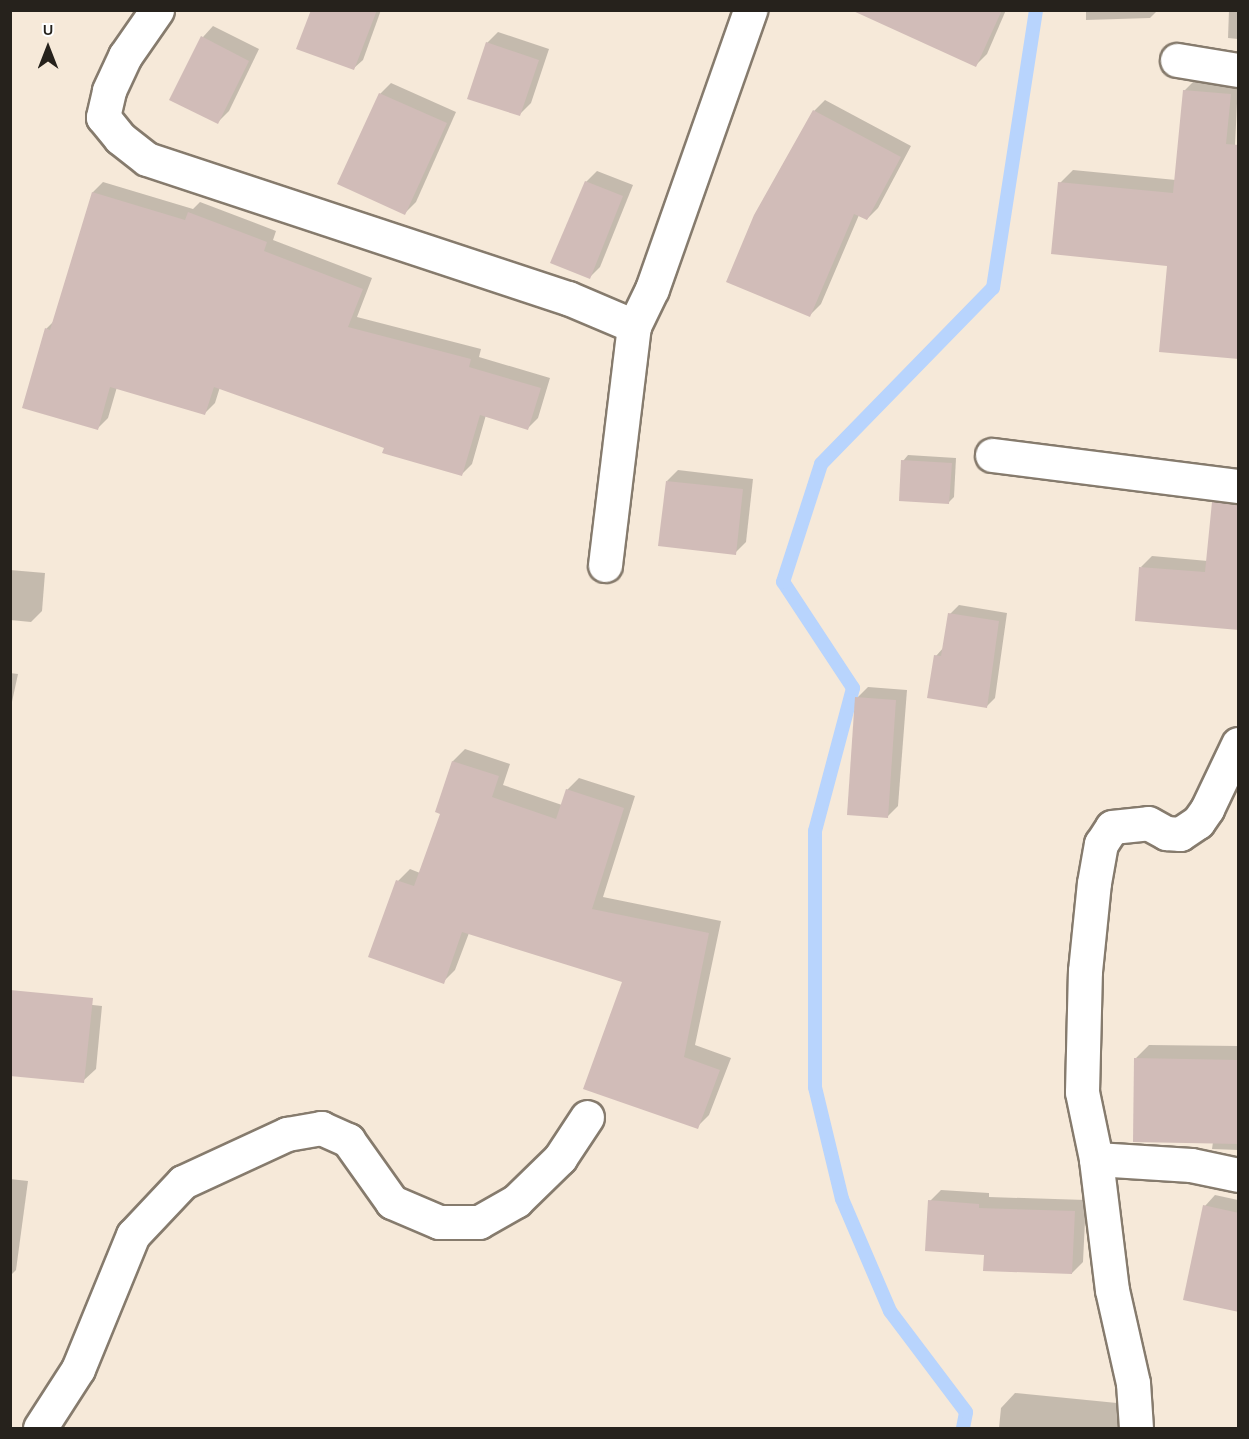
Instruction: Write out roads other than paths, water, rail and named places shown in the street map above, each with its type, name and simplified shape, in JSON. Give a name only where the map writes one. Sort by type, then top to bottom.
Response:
[{"type":"street","points":[[605,565],[633,326],[652,289],[750,10]]},
{"type":"street","points":[[158,11],[125,56],[109,91],[104,117],[120,138],[147,159],[568,298],[633,326]]},
{"type":"street","points":[[1177,60],[1239,70]]},
{"type":"street","points":[[992,455],[1239,486]]},
{"type":"street","points":[[1136,1428],[1133,1383],[1112,1290],[1096,1159],[1082,1092],[1085,971],[1101,844],[1112,827],[1148,823],[1166,833],[1180,834],[1198,822],[1239,744]]},
{"type":"street","points":[[40,1428],[78,1369],[133,1234],[183,1182],[287,1134],[321,1128],[348,1140],[392,1202],[439,1222],[479,1222],[516,1201],[561,1158],[587,1117]]},
{"type":"street","points":[[1096,1159],[1191,1165],[1239,1174]]},
{"type":"waterway","points":[[963,1428],[966,1412],[890,1311],[842,1199],[815,1087],[815,831],[853,688],[783,582],[821,464],[993,288],[1036,10]]}]
